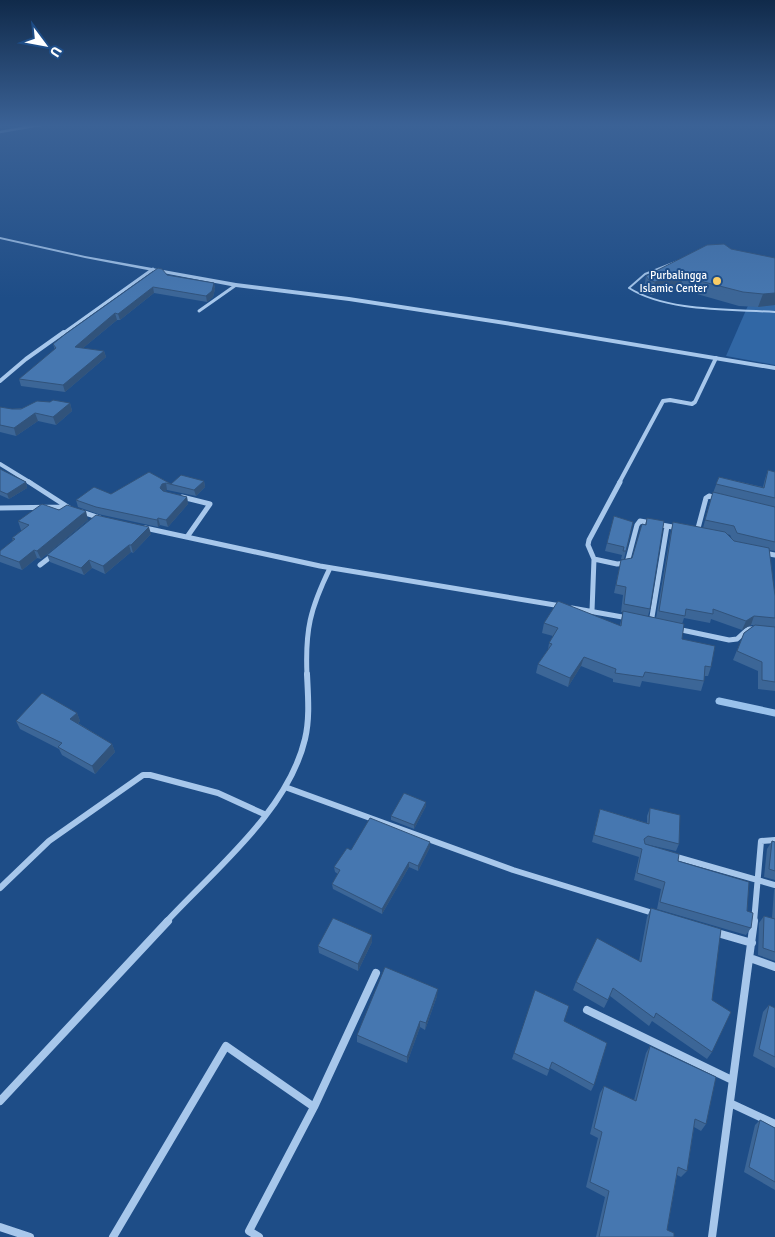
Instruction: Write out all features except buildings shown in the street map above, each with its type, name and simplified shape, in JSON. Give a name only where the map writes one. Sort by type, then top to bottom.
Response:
[{"type":"street","points":[[0,238],[236,285],[377,304],[775,368]]},
{"type":"street","points":[[0,381],[26,359],[153,269]]},
{"type":"street","points":[[200,312],[236,285]]},
{"type":"street","points":[[592,611],[594,559],[588,545],[589,540],[663,401],[670,400],[692,404],[695,402],[716,358]]},
{"type":"street","points":[[0,464],[65,507],[106,520]]},
{"type":"street","points":[[174,496],[210,504],[187,537]]},
{"type":"street","points":[[697,532],[706,498],[709,496],[718,498]]},
{"type":"street","points":[[0,508],[65,507]]},
{"type":"street","points":[[90,524],[98,518]]},
{"type":"street","points":[[594,559],[627,563],[637,525],[640,521],[682,529]]},
{"type":"street","points":[[651,623],[668,526]]},
{"type":"street","points":[[142,527],[330,568],[633,619]]},
{"type":"street","points":[[690,530],[706,533]]},
{"type":"street","points":[[760,552],[772,555],[770,562]]},
{"type":"street","points":[[40,565],[54,553]]},
{"type":"street","points":[[0,1100],[245,837],[285,787],[302,751],[309,713],[306,656],[310,614],[312,605],[330,568]]},
{"type":"street","points":[[642,621],[661,625]]},
{"type":"street","points":[[671,627],[729,640],[737,639],[745,629],[750,627],[762,629]]},
{"type":"street","points":[[0,888],[49,841],[143,775],[150,775],[218,793],[264,814]]},
{"type":"street","points":[[285,787],[504,867],[667,917]]},
{"type":"street","points":[[712,1237],[752,943],[761,842],[770,839],[775,840]]},
{"type":"street","points":[[665,854],[775,885]]},
{"type":"street","points":[[705,929],[752,943]]},
{"type":"street","points":[[750,958],[775,967]]},
{"type":"street","points":[[259,1237],[249,1231],[314,1107],[376,973]]},
{"type":"street","points":[[587,1010],[732,1080]]},
{"type":"street","points":[[113,1237],[226,1046],[314,1107]]},
{"type":"street","points":[[730,1103],[775,1124]]},
{"type":"street","points":[[0,1227],[30,1237]]},
{"type":"lane","points":[[682,260],[665,264],[633,282],[629,288],[633,292],[658,300],[775,312]]},
{"type":"shaded area","points":[[750,301],[775,305],[775,365],[726,356]]},
{"type":"waterway","points":[[719,701],[775,713]]},
{"type":"place","name":"Purbalingga Islamic Center","points":[[717,281]]}]
